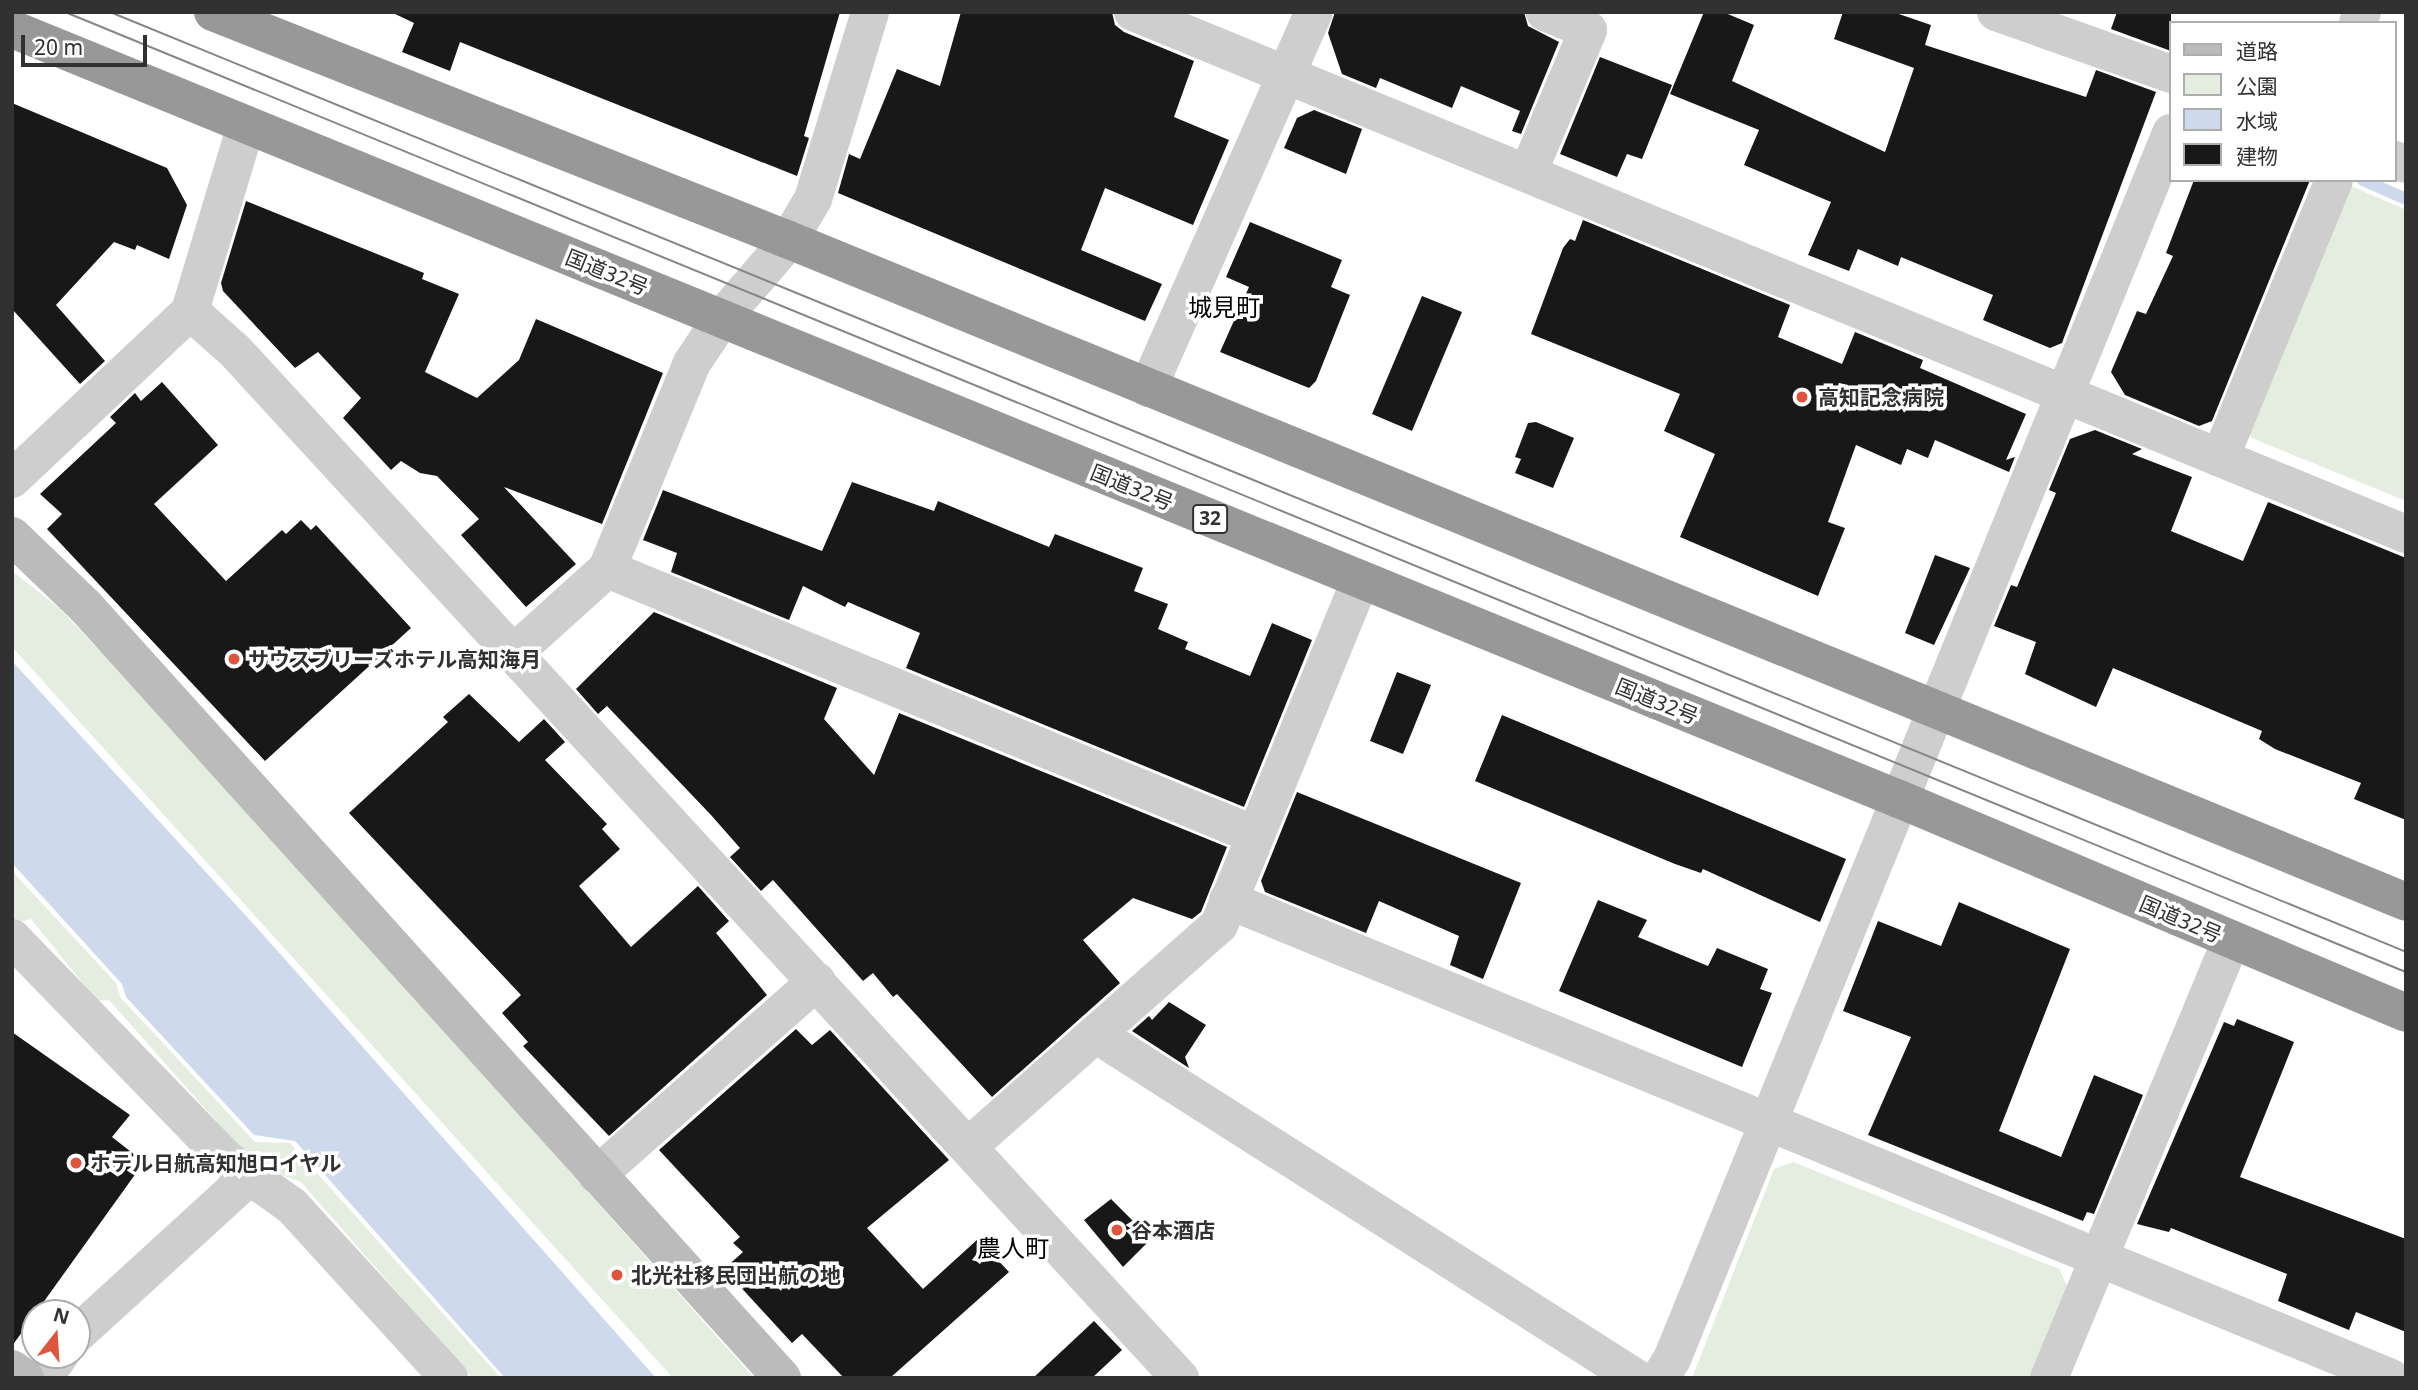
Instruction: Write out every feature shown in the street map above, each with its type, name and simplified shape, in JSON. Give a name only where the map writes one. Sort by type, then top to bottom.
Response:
[{"type":"highway","points":[[213,12],[265,22],[1148,388],[1936,709],[2403,894]]},
{"type":"highway","name":"国道32号","points":[[12,29],[1899,799],[2406,1013]]},
{"type":"street","points":[[514,653],[607,569],[692,363],[722,318],[789,240],[818,187],[870,12]]},
{"type":"street","points":[[1133,12],[2406,534]]},
{"type":"street","points":[[1148,388],[1314,12]]},
{"type":"street","points":[[1528,173],[1588,30],[1545,12]]},
{"type":"street","points":[[1996,12],[2170,74]]},
{"type":"street","points":[[12,479],[191,311],[246,126]]},
{"type":"street","points":[[1660,1378],[1672,1359],[2170,135]]},
{"type":"street","points":[[2220,458],[2333,182]]},
{"type":"street","points":[[191,311],[235,351],[1180,1378]]},
{"type":"street","points":[[12,536],[86,607],[782,1378]]},
{"type":"street","points":[[607,569],[1255,835]]},
{"type":"street","points":[[969,1146],[1219,925],[1360,581]]},
{"type":"street","points":[[1228,901],[2391,1378]]},
{"type":"street","points":[[12,937],[249,1177],[292,1206],[449,1378]]},
{"type":"street","points":[[2049,1378],[2231,940]]},
{"type":"street","points":[[597,1175],[817,981]]},
{"type":"street","points":[[1097,1035],[1636,1378]]},
{"type":"street","points":[[91,1321],[249,1177]]},
{"type":"street","points":[[12,1369],[25,1378]]},
{"type":"green space","points":[[2347,184],[2406,210],[2406,501],[2252,438],[2246,428]]},
{"type":"green space","points":[[12,571],[59,608],[175,730],[754,1378],[673,1378],[12,647]]},
{"type":"green space","points":[[12,871],[116,983],[121,998],[255,1142],[290,1143],[501,1378],[472,1378],[301,1182],[256,1166],[109,1000],[97,1001],[31,919],[17,923],[12,917]]},
{"type":"green space","points":[[1793,1162],[2059,1269],[2068,1288],[2031,1378],[1692,1378],[1774,1169]]},
{"type":"water","points":[[12,649],[259,930],[671,1378],[505,1378],[295,1141],[254,1135],[126,997],[122,984],[12,863]]},
{"type":"pier","points":[[12,647],[262,928],[671,1378],[656,1378],[259,930],[12,661]]},
{"type":"building","points":[[391,12],[840,12],[804,136],[809,138],[797,176],[460,42],[450,71],[402,52],[414,23]]},
{"type":"building","points":[[961,12],[1112,12],[1115,25],[1124,32],[1194,61],[1174,117],[1229,140],[1193,225],[1105,188],[1081,250],[1162,284],[1145,321],[838,193],[849,154],[860,159],[897,69],[940,86]]},
{"type":"building","points":[[1335,12],[1524,12],[1528,26],[1559,42],[1521,134],[1512,131],[1520,111],[1461,86],[1452,108],[1380,78],[1376,88],[1342,74],[1328,33]]},
{"type":"building","points":[[1704,12],[1723,12],[1754,25],[1732,81],[1885,152],[1914,68],[1834,39],[1843,12],[1893,12],[1931,25],[1925,45],[2086,97],[2096,70],[2156,92],[2062,343],[2050,348],[1983,320],[1993,295],[1901,257],[1898,266],[1858,249],[1849,271],[1808,255],[1831,202],[1744,165],[1759,130],[1670,94]]},
{"type":"building","points":[[2117,12],[2171,12],[2170,51],[2111,29]]},
{"type":"building","points":[[1600,57],[1672,85],[1642,159],[1627,154],[1617,177],[1560,154]]},
{"type":"building","points":[[12,103],[167,168],[187,205],[169,259],[137,245],[135,250],[114,242],[56,305],[105,361],[80,384],[12,309]]},
{"type":"building","points":[[1314,110],[1362,129],[1346,174],[1284,148],[1297,118]]},
{"type":"building","points":[[2193,182],[2309,182],[2212,421],[2199,426],[2125,395],[2111,372],[2137,311],[2146,314],[2173,256],[2166,253]]},
{"type":"building","points":[[246,201],[424,273],[422,279],[459,294],[425,372],[477,398],[519,360],[536,319],[663,373],[602,524],[504,487],[576,564],[526,607],[461,535],[479,519],[437,476],[420,473],[401,461],[391,470],[343,418],[361,398],[318,352],[295,368],[223,291],[221,283]]},
{"type":"building","name":"高知記念病院","points":[[1583,220],[1790,305],[1778,337],[1842,364],[1855,332],[1923,360],[1920,368],[2026,414],[2006,460],[2015,457],[2009,472],[1935,440],[1928,458],[1907,449],[1901,465],[1856,445],[1828,522],[1845,528],[1818,596],[1680,537],[1715,454],[1664,431],[1680,394],[1531,334],[1563,248],[1570,239],[1575,241]]},
{"type":"building","points":[[1250,222],[1342,260],[1331,287],[1350,295],[1316,381],[1309,388],[1220,352],[1249,287],[1226,277]]},
{"type":"building","points":[[1422,296],[1462,312],[1412,431],[1372,414]]},
{"type":"building","points":[[162,382],[218,445],[154,504],[226,581],[282,530],[286,534],[301,520],[311,530],[316,525],[411,628],[265,761],[47,529],[62,514],[40,494],[116,423],[110,417],[135,393],[141,401]]},
{"type":"building","points":[[1536,422],[1574,438],[1553,488],[1515,473],[1521,459],[1515,457],[1528,423]]},
{"type":"building","points":[[2095,430],[2142,449],[2132,454],[2192,477],[2171,531],[2243,561],[2268,502],[2406,558],[2406,820],[2354,799],[2361,783],[2275,749],[2259,739],[2262,731],[2113,668],[2096,707],[2025,674],[2036,642],[1994,626],[2011,585],[2017,587],[2056,493],[2049,490],[2070,439]]},
{"type":"building","points":[[852,482],[934,511],[938,501],[1049,547],[1055,534],[1143,568],[1134,591],[1168,604],[1158,629],[1188,642],[1185,649],[1250,676],[1272,623],[1312,640],[1244,807],[906,668],[920,633],[848,602],[845,607],[803,586],[789,620],[671,572],[677,553],[643,540],[663,490],[822,551]]},
{"type":"building","points":[[1935,555],[1970,568],[1934,645],[1905,633]]},
{"type":"building","points":[[654,612],[837,688],[824,719],[874,775],[899,713],[1227,847],[1201,912],[1192,919],[1133,898],[1083,940],[1120,983],[992,1097],[897,994],[893,997],[873,973],[863,981],[773,880],[761,891],[730,857],[740,848],[711,815],[607,706],[598,714],[576,689]]},
{"type":"building","points":[[1397,672],[1431,685],[1403,754],[1370,741]]},
{"type":"building","points":[[469,694],[519,742],[544,719],[565,742],[545,760],[607,824],[602,829],[620,849],[579,886],[631,947],[698,886],[729,921],[716,933],[767,995],[609,1136],[523,1046],[528,1042],[502,1013],[521,995],[349,813],[448,722],[443,717]]},
{"type":"building","points":[[1502,715],[1846,859],[1820,922],[1703,869],[1701,873],[1675,864],[1475,781]]},
{"type":"building","points":[[1297,792],[1521,883],[1483,979],[1450,965],[1459,936],[1379,901],[1366,933],[1265,892],[1261,881]]},
{"type":"building","points":[[1598,900],[1647,920],[1638,937],[1708,966],[1717,948],[1768,969],[1760,989],[1772,993],[1742,1067],[1559,991]]},
{"type":"building","points":[[1959,902],[2070,949],[1999,1131],[2061,1157],[2094,1075],[2143,1095],[2094,1214],[2087,1212],[2083,1221],[1868,1135],[1911,1037],[1843,1011],[1878,921],[1941,946]]},
{"type":"building","points":[[1169,1002],[1206,1025],[1185,1057],[1189,1068],[1132,1031],[1149,1016],[1152,1020]]},
{"type":"building","points":[[2237,1019],[2294,1042],[2240,1177],[2406,1239],[2406,1332],[2356,1312],[2349,1330],[2278,1301],[2287,1274],[2171,1228],[2169,1232],[2137,1224],[2224,1022],[2234,1026]]},
{"type":"building","points":[[796,1029],[812,1045],[830,1030],[949,1160],[867,1228],[923,1289],[978,1239],[1009,1272],[890,1378],[844,1378],[802,1334],[792,1343],[724,1269],[743,1252],[733,1243],[740,1237],[659,1150]]},
{"type":"building","name":"ホテル日航高知旭ロイヤル","points":[[12,1032],[130,1115],[112,1137],[144,1162],[46,1299],[21,1299],[21,1333],[12,1346]]},
{"type":"building","name":"谷本酒店","points":[[1111,1199],[1151,1239],[1123,1267],[1084,1220]]},
{"type":"building","points":[[1094,1321],[1122,1350],[1092,1378],[1033,1378]]},
{"type":"waterway","points":[[2368,182],[2406,199]]},
{"type":"tram line","points":[[65,12],[2406,972]]},
{"type":"tram line","points":[[110,12],[2406,952]]},
{"type":"place","name":"高知記念病院","points":[[1802,397]]},
{"type":"place","name":"サウスブリーズホテル高知海月","points":[[234,659]]},
{"type":"place","name":"ホテル日航高知旭ロイヤル","points":[[76,1163]]},
{"type":"place","name":"谷本酒店","points":[[1117,1230]]},
{"type":"place","name":"北光社移民団出航の地","points":[[617,1275]]},
{"type":"district","name":"城見町","points":[[1224,307]]},
{"type":"district","name":"農人町","points":[[1013,1248]]}]
